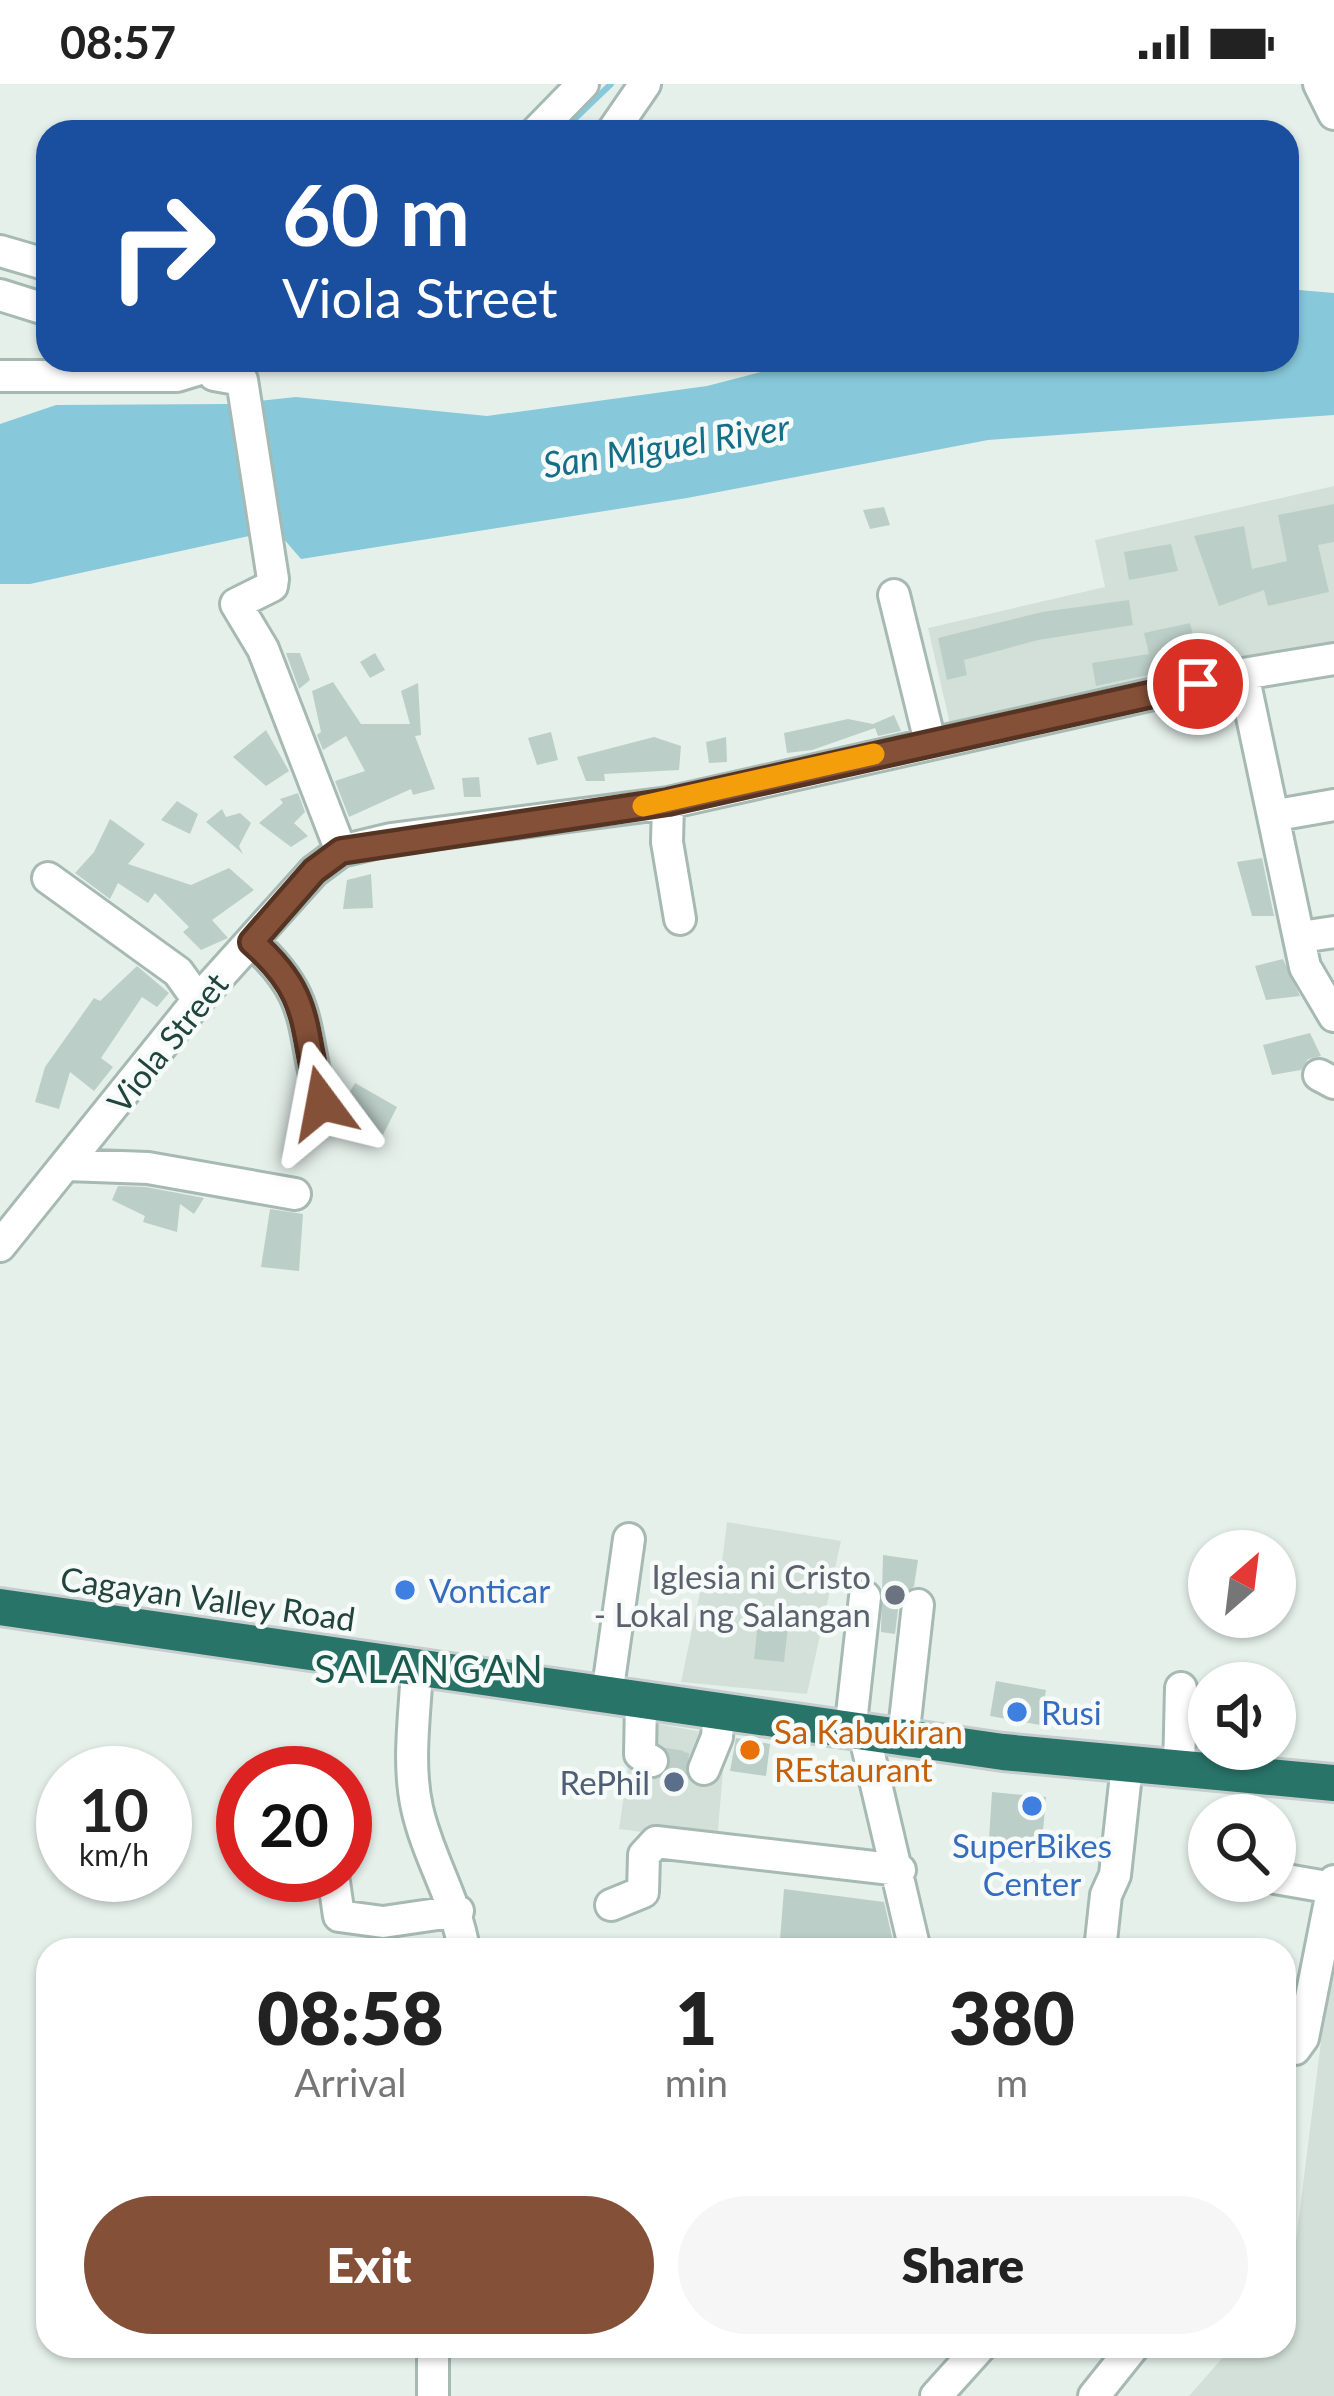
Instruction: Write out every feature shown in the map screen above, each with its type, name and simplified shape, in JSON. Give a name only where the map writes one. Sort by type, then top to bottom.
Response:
[{"type":"highway","name":"Cagayan Valley Road","points":[[0,1607],[903,1739],[1334,1784]]},
{"type":"street","points":[[548,120],[584,84]]},
{"type":"street","points":[[620,120],[645,84]]},
{"type":"street","points":[[1319,84],[1334,113]]},
{"type":"street","points":[[0,251],[36,262]]},
{"type":"street","points":[[0,295],[36,306]]},
{"type":"street","points":[[0,376],[177,376],[186,372]]},
{"type":"street","points":[[245,372],[273,580],[266,590],[236,604],[263,650],[341,851],[668,802],[1243,674],[1334,659]]},
{"type":"street","points":[[894,595],[930,742]]},
{"type":"street","points":[[1243,674],[1308,976],[1334,1016]]},
{"type":"street","points":[[668,802],[667,842],[680,919]]},
{"type":"street","points":[[1276,815],[1334,805]]},
{"type":"street","name":"Viola Street","points":[[0,1246],[197,1000],[314,871],[341,851]]},
{"type":"street","points":[[48,878],[178,972],[197,1000]]},
{"type":"street","points":[[1300,938],[1334,932]]},
{"type":"street","points":[[252,942],[295,986],[307,1018],[310,1063],[322,1103]]},
{"type":"street","points":[[67,1165],[148,1168],[295,1194]]},
{"type":"street","points":[[629,1539],[624,1698],[640,1754],[652,1761]]},
{"type":"street","points":[[865,1597],[857,1732],[900,1870],[913,1938]]},
{"type":"street","points":[[903,1739],[919,1605]]},
{"type":"street","points":[[860,1646],[913,1654]]},
{"type":"street","points":[[418,1668],[412,1756],[418,1810],[458,1911],[462,1938]]},
{"type":"street","points":[[1179,1771],[1181,1688]]},
{"type":"street","points":[[704,1769],[717,1737],[719,1712]]},
{"type":"street","points":[[1101,1938],[1106,1895],[1115,1875],[1127,1765]]},
{"type":"street","points":[[611,1904],[643,1892],[644,1855],[656,1842],[900,1870]]},
{"type":"street","points":[[1296,1880],[1334,1885],[1303,2038],[1296,2048]]},
{"type":"street","points":[[337,1902],[339,1916],[383,1922],[458,1911]]},
{"type":"street","points":[[433,2396],[434,2358]]},
{"type":"street","points":[[936,2396],[970,2358]]},
{"type":"street","points":[[1094,2396],[1125,2358]]},
{"type":"shaded area","points":[[1334,486],[1334,654],[950,724],[928,628],[1105,587],[1095,540]]},
{"type":"shaded area","points":[[727,1522],[841,1541],[807,1694],[681,1682],[705,1568],[721,1570]]},
{"type":"shaded area","name":"RePhil","points":[[635,1720],[726,1736],[717,1842],[619,1829]]},
{"type":"shaded area","points":[[1334,1937],[1334,2396],[1189,2396],[1222,2358],[1296,2358],[1296,2241]]},
{"type":"water","name":"San Miguel River","points":[[1299,290],[1334,293],[1334,415],[988,440],[687,498],[301,559],[276,530],[30,584],[0,584],[0,424],[56,405],[229,404],[296,397],[487,416],[707,386],[761,372],[1299,372]]},
{"type":"building","points":[[1334,504],[1334,542],[1318,545],[1329,592],[1268,606],[1264,590],[1219,606],[1194,536],[1244,526],[1252,569],[1287,561],[1278,515]]},
{"type":"building","points":[[884,507],[890,525],[870,529],[863,510]]},
{"type":"building","points":[[1171,544],[1178,571],[1129,580],[1124,552]]},
{"type":"building","points":[[1129,600],[1133,625],[1038,640],[964,660],[967,675],[947,680],[938,638],[1042,612]]},
{"type":"building","points":[[1190,623],[1200,664],[1096,686],[1092,663],[1149,654],[1144,633]]},
{"type":"building","points":[[286,653],[300,653],[310,680],[299,689]]},
{"type":"building","points":[[375,653],[385,670],[370,678],[360,662]]},
{"type":"building","points":[[333,682],[361,724],[410,724],[401,691],[418,683],[421,735],[415,736],[435,789],[413,795],[411,789],[349,817],[335,781],[365,771],[346,736],[323,750],[317,735],[321,732],[312,691]]},
{"type":"building","points":[[894,715],[901,731],[878,736],[875,728],[812,750],[787,753],[784,733],[848,719],[873,724]]},
{"type":"building","points":[[266,730],[289,771],[266,786],[233,757]]},
{"type":"building","points":[[551,732],[558,760],[537,765],[528,738]]},
{"type":"building","points":[[654,737],[681,746],[679,770],[604,774],[605,781],[586,781],[577,757]]},
{"type":"building","points":[[726,737],[727,762],[709,763],[706,742]]},
{"type":"building","points":[[479,777],[481,797],[464,797],[462,778]]},
{"type":"building","points":[[298,793],[305,812],[294,823],[308,836],[291,847],[259,823],[283,803],[280,799]]},
{"type":"building","points":[[177,801],[198,814],[190,834],[161,820]]},
{"type":"building","points":[[222,809],[226,817],[240,813],[251,823],[239,846],[243,854],[206,822]]},
{"type":"building","points":[[110,819],[145,844],[128,864],[191,885],[229,868],[254,890],[212,920],[228,938],[201,950],[183,932],[189,927],[155,893],[148,903],[118,883],[110,899],[75,873],[94,852]]},
{"type":"building","points":[[1262,858],[1274,916],[1252,916],[1237,862]]},
{"type":"building","points":[[371,874],[373,908],[343,909],[347,880]]},
{"type":"building","points":[[1283,959],[1300,996],[1266,1000],[1255,966]]},
{"type":"building","points":[[137,966],[169,993],[157,1007],[142,997],[101,1058],[113,1067],[94,1091],[70,1072],[59,1109],[35,1102],[45,1067],[94,998],[100,1001]]},
{"type":"building","points":[[1310,1033],[1321,1056],[1308,1059],[1301,1070],[1272,1075],[1263,1045]]},
{"type":"building","points":[[355,1083],[397,1107],[383,1135],[341,1107]]},
{"type":"building","points":[[118,1186],[204,1198],[194,1214],[180,1204],[177,1232],[143,1222],[145,1216],[112,1200]]},
{"type":"building","points":[[270,1209],[303,1214],[299,1271],[261,1267]]},
{"type":"building","name":"Iglesia ni Cristo - Lokal ng Salangan","points":[[883,1555],[918,1560],[914,1586],[899,1602],[895,1634],[881,1632]]},
{"type":"building","points":[[760,1605],[790,1609],[784,1662],[754,1659]]},
{"type":"building","points":[[996,1681],[1046,1690],[1040,1725],[990,1716]]},
{"type":"building","points":[[736,1738],[770,1744],[766,1776],[730,1771]]},
{"type":"building","points":[[668,1750],[689,1753],[687,1777],[666,1774],[671,1762]]},
{"type":"building","points":[[992,1792],[1046,1797],[1042,1843],[989,1839]]},
{"type":"building","points":[[784,1889],[884,1902],[892,1938],[780,1938]]},
{"type":"waterway","points":[[574,120],[611,84]]},
{"type":"tunnel","points":[[652,1761],[704,1769]]},
{"type":"slow traffic","points":[[643,806],[874,754]]},
{"type":"place","name":"Vonticar","points":[[405,1590]]},
{"type":"place","name":"Iglesia ni Cristo - Lokal ng Salangan","points":[[895,1595]]},
{"type":"place","name":"Rusi","points":[[1017,1712]]},
{"type":"place","name":"Sa Kabukiran REstaurant","points":[[750,1750]]},
{"type":"place","name":"RePhil","points":[[674,1782]]},
{"type":"place","name":"SuperBikes Center","points":[[1032,1806]]},
{"type":"district","name":"SALANGAN","points":[[430,1668]]},
{"type":"route","points":[[322,1103],[310,1063],[307,1018],[295,986],[252,942],[314,871],[341,851],[392,839],[668,802],[1198,684]]}]
